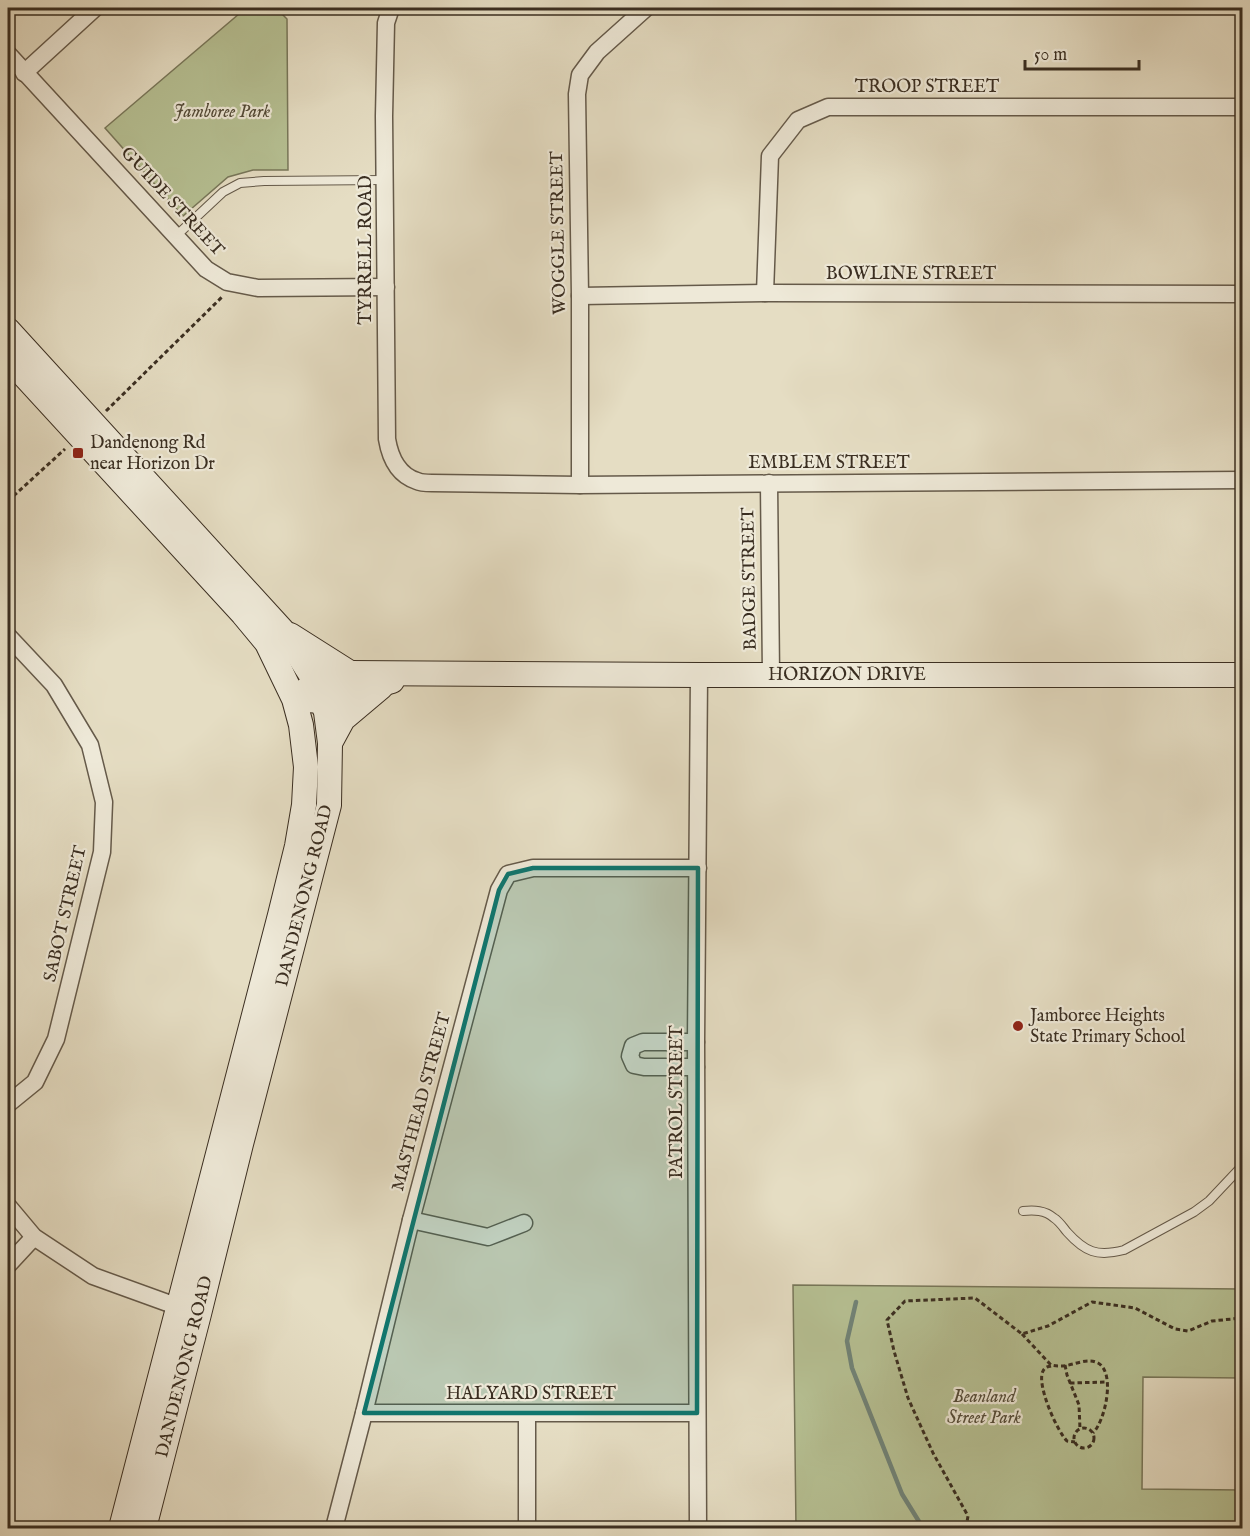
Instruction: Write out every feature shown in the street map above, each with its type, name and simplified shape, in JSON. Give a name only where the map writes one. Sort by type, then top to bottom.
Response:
[{"type":"main road","name":"DANDENONG ROAD","points":[[8,330],[87,429],[267,643],[294,699],[301,725],[306,767],[304,805],[297,846],[189,1311],[144,1528]]},
{"type":"main road","name":"DANDENONG ROAD","points":[[8,358],[87,429],[283,631],[319,692],[326,712],[330,742],[329,805],[244,1132],[121,1528]]},
{"type":"main road","points":[[283,631],[350,673]]},
{"type":"main road","name":"HORIZON DRIVE","points":[[319,692],[350,673],[1242,675]]},
{"type":"main road","name":"HORIZON DRIVE","points":[[294,699],[319,692],[451,674]]},
{"type":"main road","points":[[330,742],[344,719],[387,682]]},
{"type":"street","points":[[24,73],[95,8]]},
{"type":"street","name":"TYRRELL ROAD","points":[[392,8],[386,23],[387,439],[390,456],[401,472],[417,482]]},
{"type":"street","name":"WOGGLE STREET","points":[[580,485],[577,94],[580,75],[597,52],[646,8]]},
{"type":"street","name":"GUIDE STREET","points":[[8,54],[206,269],[227,282],[258,288],[386,287]]},
{"type":"street","name":"TROOP STREET","points":[[765,293],[770,156],[798,120],[828,107],[1242,107]]},
{"type":"street","name":"BOWLINE STREET","points":[[580,296],[765,293],[1242,294]]},
{"type":"street","name":"EMBLEM STREET","points":[[417,482],[580,485],[1242,480]]},
{"type":"street","name":"BADGE STREET","points":[[769,483],[771,675]]},
{"type":"street","name":"SABOT STREET","points":[[8,636],[54,685],[90,745],[104,802],[102,852],[56,1039],[35,1082],[8,1104]]},
{"type":"street","name":"PATROL STREET","points":[[698,1528],[696,1042],[699,675]]},
{"type":"street","name":"MASTHEAD STREET","points":[[334,1528],[411,1220],[499,890],[508,874],[533,868],[698,868]]},
{"type":"street","points":[[696,1042],[643,1042],[633,1047],[630,1056],[634,1065],[644,1067],[696,1067]]},
{"type":"street","points":[[8,1206],[34,1237],[93,1276],[189,1311]]},
{"type":"street","points":[[411,1220],[488,1237],[524,1223]]},
{"type":"street","points":[[8,1264],[34,1237]]},
{"type":"street","name":"HALYARD STREET","points":[[364,1413],[697,1413]]},
{"type":"street","points":[[527,1414],[527,1528]]},
{"type":"lane","points":[[176,236],[222,192],[240,183],[385,180]]},
{"type":"lane","points":[[1023,1210],[1035,1210],[1055,1218],[1085,1250],[1099,1254],[1113,1253],[1124,1250],[1194,1212],[1209,1201],[1242,1166]]},
{"type":"path","points":[[8,501],[87,429],[222,297],[227,282]]},
{"type":"path","points":[[966,1528],[968,1516],[933,1453],[908,1398],[887,1320],[905,1301],[975,1298],[1022,1334],[1051,1365]]},
{"type":"path","points":[[1022,1334],[1048,1326],[1092,1302],[1135,1308],[1175,1329],[1188,1331],[1212,1321],[1242,1318]]},
{"type":"path","points":[[1026,1339],[1033,1331]]},
{"type":"path","points":[[1075,1442],[1075,1433],[1080,1429],[1089,1429],[1093,1433],[1094,1440],[1087,1448],[1067,1441],[1061,1435],[1042,1381],[1042,1372],[1051,1365],[1096,1362],[1103,1367],[1108,1392],[1105,1414],[1099,1427],[1093,1433]]},
{"type":"path","points":[[1065,1365],[1078,1404],[1080,1429]]},
{"type":"path","points":[[1070,1383],[1107,1382]]},
{"type":"highlighted area","points":[[533,868],[698,868],[697,1413],[364,1413],[499,890],[508,874]]},
{"type":"green space","name":"Jamboree Park","points":[[246,8],[276,8],[287,19],[288,170],[253,170],[228,177],[183,216],[105,128]]},
{"type":"green space","name":"Beanland Street Park","points":[[793,1285],[1242,1289],[1242,1378],[1143,1377],[1142,1489],[1242,1490],[1242,1528],[796,1528]]},
{"type":"waterway","points":[[856,1302],[847,1341],[852,1368],[902,1494],[923,1528]]},
{"type":"place","name":"Dandenong Rd near Horizon Dr","points":[[78,453]]},
{"type":"place","name":"Jamboree Heights State Primary School","points":[[1018,1026]]}]
